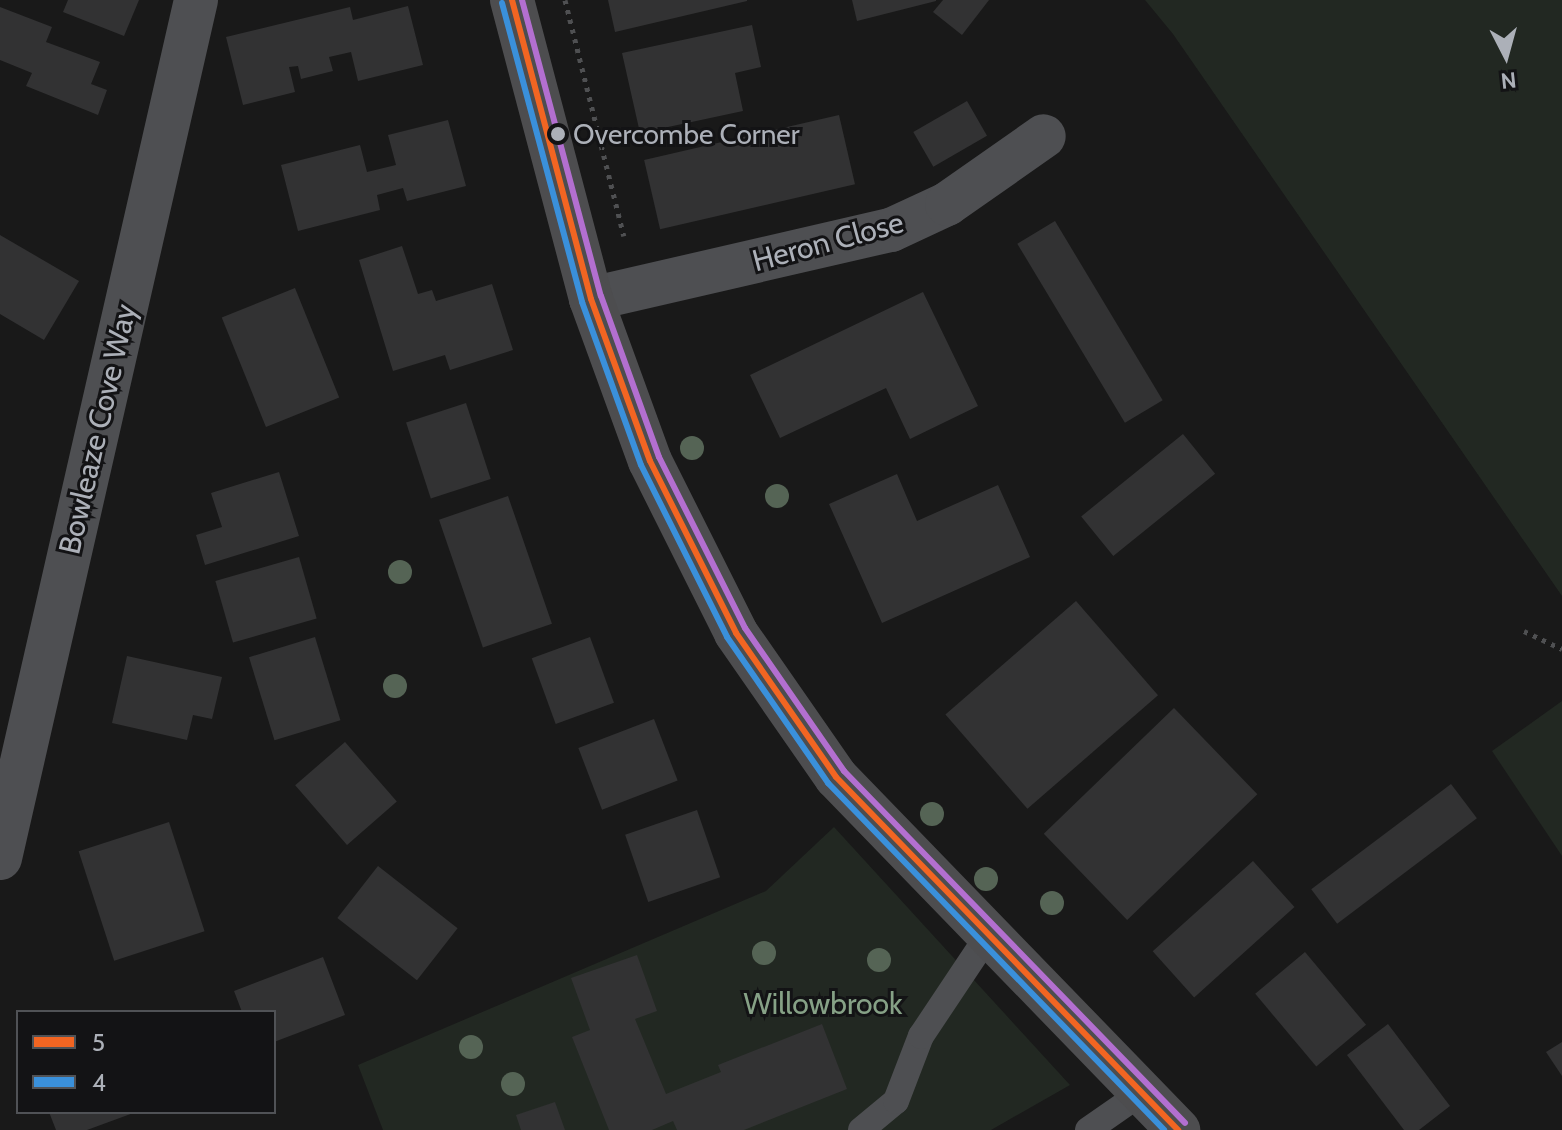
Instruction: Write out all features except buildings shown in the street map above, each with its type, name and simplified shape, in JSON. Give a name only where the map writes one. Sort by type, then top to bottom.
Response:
[{"type":"main road","points":[[512,0],[591,299],[650,461],[736,633],[836,777],[987,937],[1178,1130]]},
{"type":"street","name":"Bowleaze Cove Way","points":[[0,858],[196,0]]},
{"type":"street","name":"Heron Close","points":[[591,299],[891,230],[947,204],[1044,136]]},
{"type":"lane","points":[[861,1130],[896,1101],[921,1036],[987,937]]},
{"type":"lane","points":[[1088,1130],[1141,1093]]},
{"type":"path","points":[[565,0],[637,289]]},
{"type":"path","points":[[1524,631],[1562,649]]},
{"type":"green space","points":[[1145,0],[1562,0],[1562,596],[1173,34]]},
{"type":"green space","points":[[1562,701],[1562,856],[1492,751]]},
{"type":"green space","name":"Willowbrook","points":[[834,827],[1070,1085],[991,1130],[383,1130],[358,1065],[766,891]]},
{"type":"transit line","name":"5","points":[[512,0],[591,299],[650,461],[736,633],[836,777],[1178,1130]]},
{"type":"transit line","points":[[522,0],[601,296],[659,457],[745,628],[844,771],[1185,1123]]},
{"type":"transit line","name":"4","points":[[502,3],[582,302],[641,465],[727,637],[828,783],[1164,1130]]},
{"type":"place","name":"Overcombe Corner","points":[[558,134]]}]
